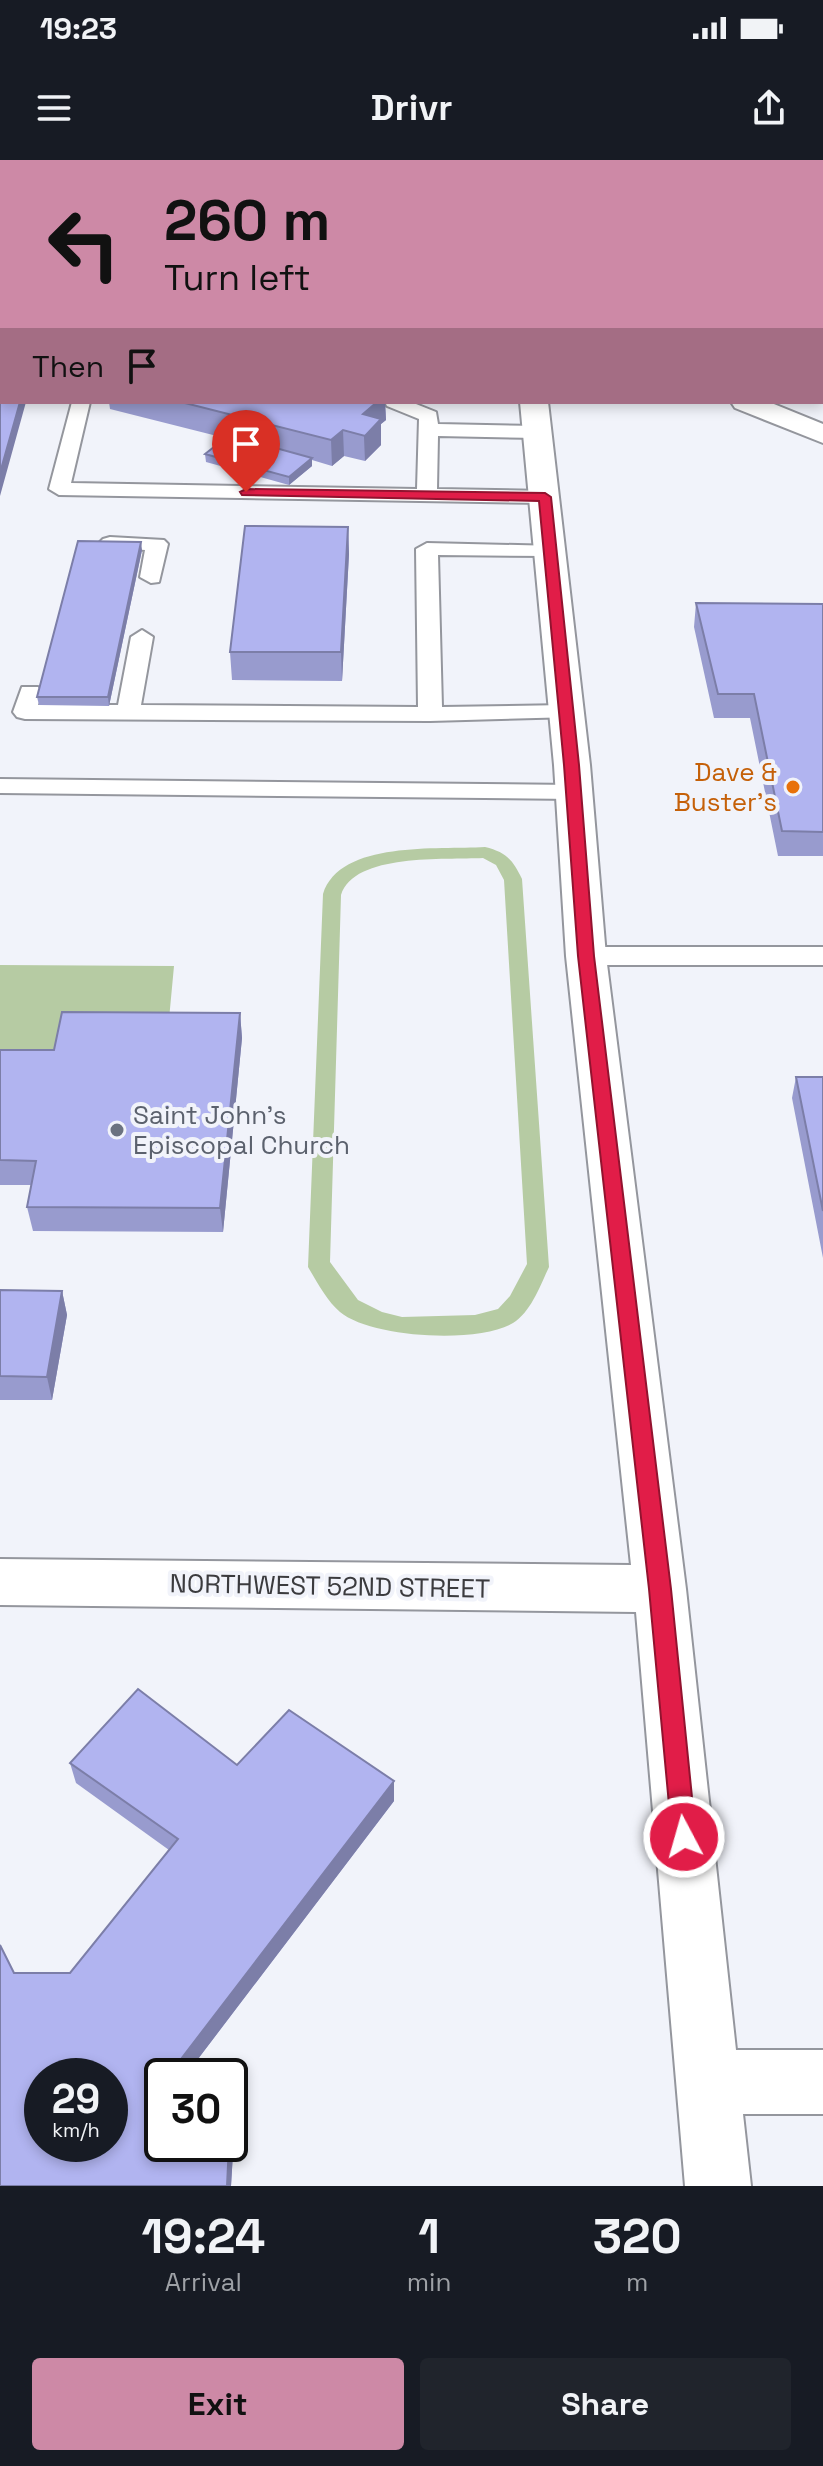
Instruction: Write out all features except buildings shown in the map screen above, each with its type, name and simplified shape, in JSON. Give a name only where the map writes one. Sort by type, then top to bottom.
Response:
[{"type":"main road","points":[[534,404],[574,792],[586,956],[660,1589],[718,2186]]},
{"type":"main road","points":[[750,404],[823,434]]},
{"type":"main road","points":[[789,404],[823,412]]},
{"type":"main road","name":"NORTHWEST 52ND STREET","points":[[0,1582],[660,1589]]},
{"type":"main road","points":[[709,2082],[823,2082]]},
{"type":"lane","points":[[80,404],[59,489],[427,495],[541,462]]},
{"type":"lane","points":[[400,404],[428,414],[427,495]]},
{"type":"lane","points":[[428,430],[541,462]]},
{"type":"lane","points":[[110,543],[157,544],[151,577]]},
{"type":"lane","points":[[430,714],[427,549],[550,550]]},
{"type":"lane","points":[[128,712],[142,637]]},
{"type":"lane","points":[[30,692],[25,712],[566,712]]},
{"type":"lane","points":[[0,786],[574,792]]},
{"type":"lane","points":[[586,956],[823,956]]},
{"type":"green space","points":[[485,847],[504,854],[522,879],[549,1267],[530,1305],[513,1323],[497,1330],[451,1336],[375,1328],[340,1312],[308,1267],[323,894],[333,877],[349,864],[369,856],[418,849]],"holes":[[[483,858],[496,865],[504,880],[527,1264],[510,1296],[498,1309],[475,1315],[402,1317],[382,1312],[358,1300],[330,1262],[341,895],[349,881],[382,865]]]},
{"type":"green space","points":[[0,965],[174,966],[168,1030],[59,1029],[50,1066],[0,1066]]},
{"type":"place","name":"Dave & Buster's","points":[[793,787]]},
{"type":"place","name":"Saint John's Episcopal Church","points":[[117,1130]]},
{"type":"route","points":[[246,492],[545,497],[572,765],[586,956],[660,1589],[684,1837]]}]
